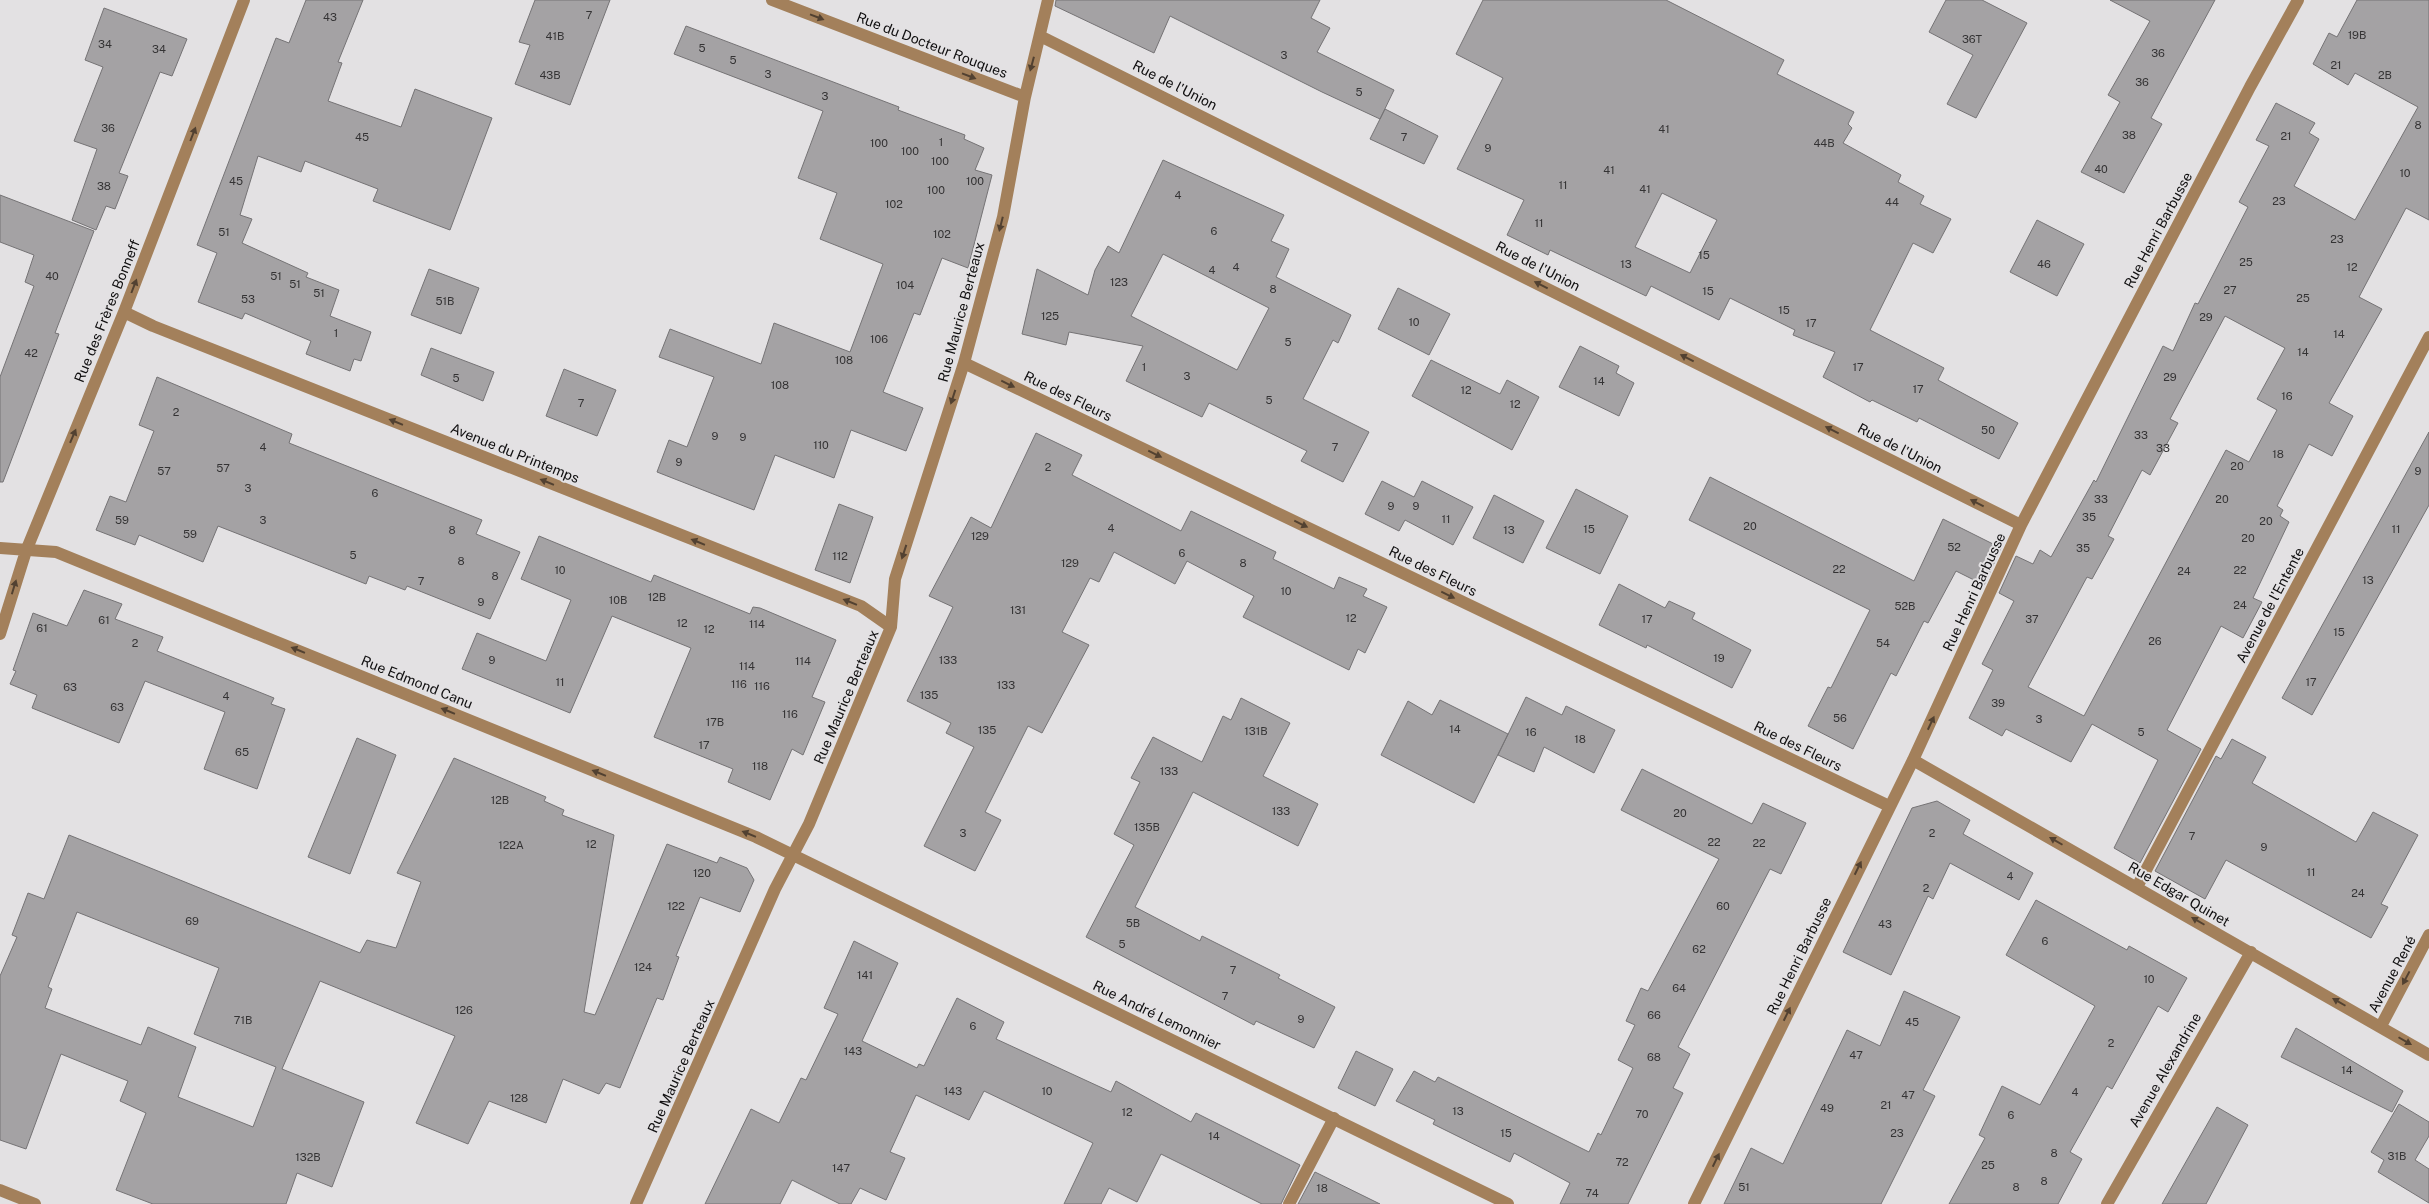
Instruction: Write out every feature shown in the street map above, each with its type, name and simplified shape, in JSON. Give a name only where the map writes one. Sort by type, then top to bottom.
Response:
[{"type":"street","name":"Rue des Frères Bonneff","points":[[0,634],[26,552],[124,312],[244,0]]},
{"type":"street","name":"Rue du Docteur Rouques","points":[[772,0],[1025,97]]},
{"type":"street","name":"Rue Maurice Berteaux","points":[[636,1204],[771,898],[809,824],[891,627],[895,579],[964,363],[1003,218],[1025,97],[1048,0]]},
{"type":"street","name":"Rue Henri Barbusse","points":[[1694,1204],[1913,760],[2021,525],[2241,104],[2298,0]]},
{"type":"street","name":"Rue de l'Union","points":[[1040,36],[2021,525]]},
{"type":"street","name":"Avenue du Printemps","points":[[124,312],[153,326],[861,606],[891,627]]},
{"type":"street","name":"Avenue de l'Entente","points":[[2137,887],[2429,337]]},
{"type":"street","name":"Rue des Fleurs","points":[[964,363],[1889,806]]},
{"type":"street","name":"Rue Edmond Canu","points":[[0,548],[26,552],[56,552],[756,837],[793,855]]},
{"type":"street","name":"Rue Edgar Quinet","points":[[1913,760],[2429,1055]]},
{"type":"street","name":"Rue André Lemonnier","points":[[793,855],[1508,1204]]},
{"type":"street","name":"Avenue René","points":[[2381,1026],[2429,935]]},
{"type":"street","name":"Avenue Alexandrine","points":[[2107,1204],[2251,952]]},
{"type":"street","points":[[1289,1204],[1334,1118]]},
{"type":"street","points":[[0,1190],[35,1204]]},
{"type":"building","points":[[306,0],[363,0],[338,62],[342,63],[328,101],[401,127],[415,89],[492,118],[450,230],[373,201],[378,189],[305,161],[301,172],[258,156],[240,215],[252,219],[242,243],[308,273],[306,277],[339,290],[330,316],[371,332],[361,361],[354,359],[350,371],[306,354],[311,341],[245,313],[242,319],[198,302],[217,253],[197,245],[276,38],[289,43]]},
{"type":"building","points":[[535,0],[610,0],[570,105],[515,84],[530,45],[519,42]]},
{"type":"building","points":[[1056,0],[1320,0],[1311,18],[1330,28],[1317,52],[1394,90],[1380,119],[1170,16],[1154,53],[1055,6]]},
{"type":"building","points":[[1483,0],[1666,0],[1784,60],[1777,74],[1854,112],[1848,124],[1852,128],[1843,143],[1901,175],[1898,182],[1924,196],[1920,204],[1951,219],[1933,253],[1913,243],[1870,330],[1944,368],[1938,380],[2018,423],[1999,459],[1919,418],[1917,422],[1872,400],[1870,402],[1823,377],[1835,352],[1793,335],[1795,330],[1730,298],[1719,320],[1651,286],[1646,296],[1550,250],[1548,255],[1507,235],[1524,200],[1457,169],[1503,78],[1456,54]],"holes":[[[1662,193],[1717,220],[1690,273],[1635,247]]]},
{"type":"building","points":[[1946,0],[1982,0],[2027,23],[1976,118],[1947,104],[1973,55],[1929,32]]},
{"type":"building","points":[[2110,0],[2215,0],[2151,118],[2162,124],[2124,193],[2081,172],[2120,102],[2108,95],[2150,21]]},
{"type":"building","points":[[2357,0],[2429,0],[2429,220],[2406,208],[2359,297],[2382,309],[2329,403],[2353,416],[2332,456],[2309,444],[2277,506],[2283,510],[2280,516],[2289,522],[2253,598],[2262,602],[2243,638],[2221,626],[2167,730],[2201,749],[2140,863],[2114,848],[2158,760],[2092,724],[2071,762],[2006,729],[2002,736],[1969,718],[1993,670],[1982,664],[2014,601],[1999,593],[2016,556],[2033,564],[2040,550],[2051,557],[2094,480],[2096,482],[2163,346],[2173,351],[2195,303],[2198,304],[2248,207],[2239,202],[2269,146],[2256,140],[2276,103],[2315,123],[2309,133],[2319,139],[2294,186],[2355,220],[2418,107],[2355,73],[2348,85],[2313,64],[2329,33],[2337,37]],"holes":[[[2225,316],[2285,348],[2257,399],[2277,410],[2249,462],[2226,450],[2084,716],[2028,687],[2087,577],[2092,579],[2114,539],[2108,536],[2142,470],[2150,475],[2178,423],[2170,419]]]},
{"type":"building","points":[[104,8],[187,39],[172,76],[160,72],[119,173],[128,176],[115,209],[106,206],[96,230],[72,220],[97,149],[74,141],[103,67],[85,60]]},
{"type":"building","points":[[686,26],[899,107],[898,110],[965,135],[964,139],[984,148],[975,170],[992,175],[968,268],[942,258],[920,315],[914,313],[883,392],[923,408],[906,451],[851,430],[834,478],[775,455],[754,510],[657,472],[669,440],[687,447],[714,377],[659,357],[670,329],[761,364],[774,323],[850,352],[883,264],[820,239],[837,193],[798,178],[823,111],[674,54]]},
{"type":"building","points":[[1385,109],[1438,136],[1424,164],[1370,139]]},
{"type":"building","points":[[1163,160],[1284,215],[1271,241],[1289,249],[1276,277],[1351,315],[1338,343],[1333,340],[1303,399],[1369,432],[1343,482],[1301,461],[1307,451],[1209,403],[1202,417],[1126,381],[1143,346],[1069,332],[1066,345],[1022,334],[1037,269],[1088,295],[1095,270],[1108,246],[1119,253]],"holes":[[[1163,254],[1269,308],[1237,370],[1131,316]]]},
{"type":"building","points":[[0,195],[94,231],[55,333],[59,334],[3,482],[0,482],[0,377],[34,286],[25,282],[34,255],[0,242]]},
{"type":"building","points":[[2037,220],[2084,244],[2057,296],[2010,272]]},
{"type":"building","points":[[429,269],[479,288],[461,334],[411,315]]},
{"type":"building","points":[[1398,288],[1450,314],[1429,355],[1378,329]]},
{"type":"building","points":[[1580,346],[1619,366],[1616,373],[1634,383],[1619,416],[1559,387]]},
{"type":"building","points":[[431,348],[494,372],[483,401],[421,375]]},
{"type":"building","points":[[1431,360],[1500,394],[1507,380],[1539,397],[1512,450],[1412,396]]},
{"type":"building","points":[[564,369],[616,390],[597,436],[546,416]]},
{"type":"building","points":[[157,377],[292,434],[289,443],[482,520],[476,534],[520,552],[490,619],[407,586],[405,590],[369,576],[366,584],[218,526],[203,562],[139,535],[135,545],[96,530],[110,496],[126,502],[154,431],[139,425]]},
{"type":"building","points":[[2429,432],[2429,505],[2312,715],[2282,698]]},
{"type":"building","points":[[1036,433],[1082,455],[1072,475],[1181,531],[1191,511],[1276,552],[1273,559],[1334,589],[1339,577],[1367,589],[1363,596],[1387,607],[1365,653],[1358,649],[1349,670],[1243,617],[1254,596],[1187,561],[1175,584],[1114,552],[1099,582],[1090,578],[1062,632],[1089,645],[1042,733],[1028,726],[985,812],[1001,820],[975,871],[924,846],[974,747],[946,733],[951,723],[907,701],[953,607],[929,596],[971,517],[991,528]]},
{"type":"building","points":[[1710,477],[1914,581],[1943,519],[2001,548],[1984,585],[1956,571],[1928,623],[1924,621],[1896,676],[1891,673],[1853,749],[1808,726],[1828,687],[1831,688],[1870,610],[1689,520]]},
{"type":"building","points":[[1382,481],[1414,497],[1422,481],[1473,507],[1453,545],[1405,520],[1399,531],[1365,514]]},
{"type":"building","points":[[1576,489],[1628,516],[1600,574],[1546,548]]},
{"type":"building","points":[[1494,495],[1544,521],[1523,563],[1473,538]]},
{"type":"building","points":[[839,504],[873,517],[850,583],[815,570]]},
{"type":"building","points":[[539,536],[651,582],[654,575],[750,614],[753,607],[760,608],[836,640],[812,697],[825,702],[803,755],[792,749],[770,800],[728,782],[733,769],[654,737],[691,648],[612,616],[570,713],[462,669],[477,633],[546,661],[571,600],[521,579]]},
{"type":"building","points":[[1619,584],[1665,608],[1669,601],[1695,613],[1692,619],[1751,650],[1732,688],[1647,645],[1646,648],[1599,625]]},
{"type":"building","points":[[84,590],[122,604],[115,619],[163,637],[157,651],[274,698],[271,704],[285,709],[257,789],[204,769],[225,712],[145,681],[119,743],[32,708],[37,695],[10,684],[16,671],[13,670],[33,613],[67,626]]},
{"type":"building","points":[[1526,697],[1562,715],[1566,706],[1615,730],[1594,773],[1544,747],[1534,772],[1498,755]]},
{"type":"building","points":[[1241,698],[1290,723],[1263,776],[1318,804],[1298,846],[1193,792],[1135,907],[1200,941],[1202,936],[1280,975],[1278,978],[1335,1007],[1314,1048],[1256,1021],[1254,1025],[1086,937],[1134,845],[1114,834],[1140,782],[1131,778],[1153,737],[1202,762],[1223,716],[1231,720]]},
{"type":"building","points":[[1440,700],[1508,734],[1474,803],[1381,755],[1408,701],[1432,715]]},
{"type":"building","points":[[357,738],[396,755],[350,874],[308,857]]},
{"type":"building","points":[[2232,739],[2266,757],[2252,783],[2356,842],[2373,812],[2418,835],[2381,904],[2388,907],[2371,938],[2226,860],[2205,899],[2155,871],[2216,756],[2221,759]]},
{"type":"building","points":[[454,758],[546,797],[544,801],[564,810],[562,815],[614,835],[584,1012],[595,1015],[667,844],[717,863],[720,857],[747,868],[754,880],[740,912],[700,897],[676,956],[679,957],[663,1000],[657,998],[620,1088],[606,1083],[599,1094],[563,1079],[546,1123],[489,1101],[468,1144],[416,1123],[455,1036],[320,981],[282,1069],[364,1102],[332,1187],[297,1173],[286,1204],[153,1204],[116,1190],[146,1113],[120,1101],[128,1081],[61,1054],[26,1149],[0,1140],[0,976],[17,937],[12,935],[28,893],[44,899],[69,835],[360,953],[367,940],[396,948],[421,882],[397,873]],"holes":[[[77,912],[219,968],[194,1034],[276,1067],[253,1127],[178,1097],[196,1047],[148,1027],[141,1045],[45,1008],[52,989],[48,987]]]},
{"type":"building","points":[[1642,769],[1752,824],[1763,803],[1806,823],[1781,874],[1770,869],[1678,1047],[1690,1054],[1673,1088],[1683,1093],[1628,1204],[1560,1204],[1570,1183],[1514,1153],[1510,1162],[1433,1124],[1435,1120],[1396,1101],[1414,1071],[1435,1082],[1438,1077],[1589,1152],[1598,1133],[1601,1135],[1633,1068],[1618,1060],[1635,1025],[1626,1021],[1641,988],[1648,991],[1719,859],[1621,810]]},
{"type":"building","points":[[1937,801],[1970,820],[1963,834],[2033,873],[2019,900],[1950,863],[1933,899],[1928,896],[1891,975],[1843,952],[1912,808]]},
{"type":"building","points":[[2036,900],[2127,950],[2129,946],[2187,978],[2168,1012],[2158,1006],[2112,1089],[2107,1086],[2070,1152],[2082,1159],[2058,1204],[1949,1204],[1985,1138],[1979,1135],[2002,1086],[2040,1105],[2095,1006],[2006,955]]},
{"type":"building","points":[[854,941],[898,963],[862,1041],[917,1068],[919,1064],[924,1066],[957,998],[1004,1022],[996,1039],[1111,1092],[1116,1081],[1191,1122],[1196,1113],[1300,1165],[1281,1204],[1262,1204],[1161,1154],[1137,1202],[1109,1188],[1101,1204],[1064,1204],[1093,1143],[984,1091],[969,1120],[916,1095],[890,1152],[905,1158],[886,1200],[860,1188],[851,1204],[840,1204],[792,1180],[780,1204],[705,1204],[751,1109],[779,1123],[801,1078],[806,1080],[838,1014],[824,1008]]},
{"type":"building","points":[[1904,991],[1960,1017],[1923,1090],[1935,1096],[1881,1204],[1724,1204],[1751,1148],[1783,1164],[1847,1030],[1880,1046]]},
{"type":"building","points":[[2296,1028],[2403,1091],[2392,1112],[2281,1057]]},
{"type":"building","points":[[1356,1051],[1393,1069],[1375,1106],[1338,1088]]},
{"type":"building","points":[[2399,1104],[2429,1122],[2429,1136],[2415,1160],[2429,1169],[2429,1203],[2378,1172],[2384,1160],[2371,1152]]},
{"type":"building","points":[[2217,1107],[2248,1125],[2206,1204],[2162,1204]]},
{"type":"building","points":[[1315,1172],[1380,1204],[1298,1204]]}]
